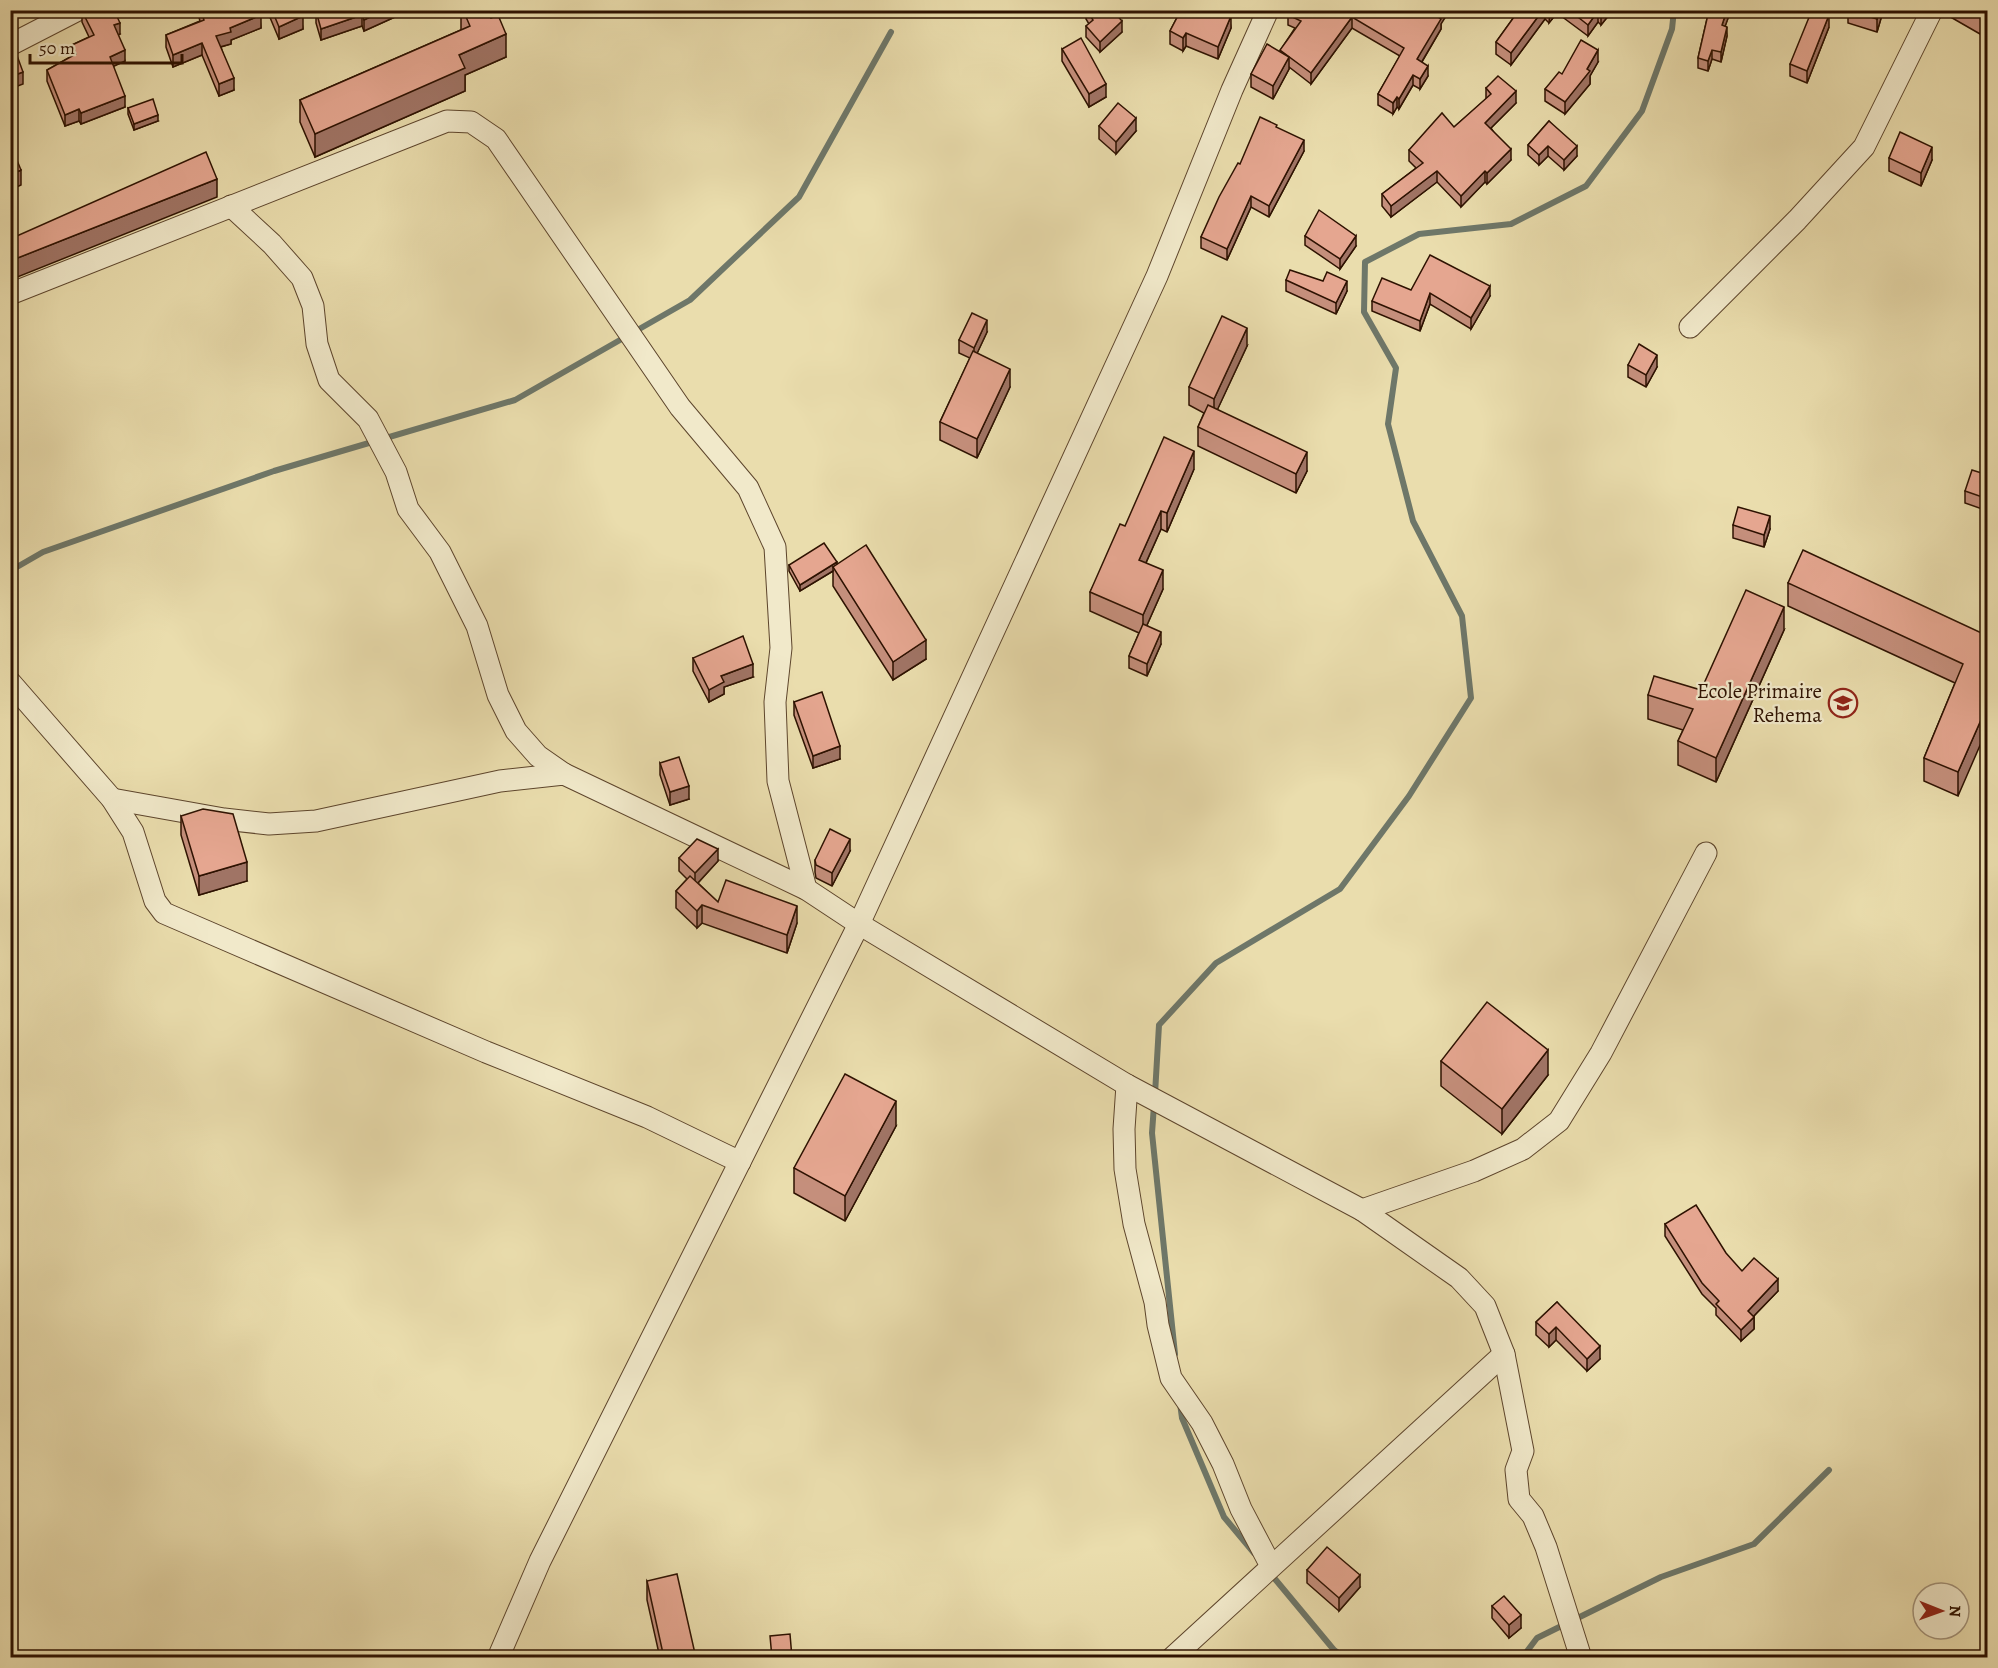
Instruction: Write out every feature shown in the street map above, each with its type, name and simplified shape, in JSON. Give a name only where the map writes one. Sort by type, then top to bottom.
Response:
[{"type":"street","points":[[10,45],[78,10]]},
{"type":"street","points":[[498,1658],[540,1561],[859,924],[1157,276],[1232,90],[1268,10]]},
{"type":"street","points":[[1690,327],[1797,220],[1864,147],[1932,10]]},
{"type":"street","points":[[10,294],[447,121],[471,122],[496,139],[680,407],[747,488],[775,547],[781,648],[775,702],[778,781],[806,889]]},
{"type":"street","points":[[231,206],[272,244],[302,278],[314,306],[317,344],[329,380],[368,419],[396,472],[408,509],[440,552],[477,626],[498,695],[516,731],[538,756],[564,774],[806,889],[859,924],[1127,1085],[1362,1210],[1459,1278],[1485,1306],[1504,1354],[1523,1451],[1516,1470],[1519,1499],[1533,1516],[1546,1547],[1581,1658]]},
{"type":"street","points":[[10,682],[112,799],[133,832],[155,902],[164,913],[433,1029],[647,1117],[740,1162]]},
{"type":"street","points":[[112,799],[224,819],[269,824],[315,821],[500,781],[564,774]]},
{"type":"street","points":[[1362,1210],[1474,1171],[1523,1149],[1559,1121],[1601,1053],[1706,853]]},
{"type":"street","points":[[1127,1085],[1124,1129],[1125,1169],[1134,1224],[1155,1302],[1171,1378],[1202,1424],[1223,1464],[1241,1509],[1271,1566]]},
{"type":"street","points":[[1172,1658],[1504,1354]]},
{"type":"building","points":[[114,10],[120,23],[114,25],[125,50],[110,57],[125,96],[81,113],[79,109],[65,115],[47,70],[76,54],[72,45],[94,35],[82,11]]},
{"type":"building","points":[[201,10],[259,10],[261,15],[230,28],[231,32],[216,36],[234,78],[219,84],[202,43],[173,55],[166,35],[204,20]]},
{"type":"building","points":[[272,10],[300,10],[303,16],[279,27]]},
{"type":"building","points":[[384,10],[364,20],[362,15],[321,29],[316,11]]},
{"type":"building","points":[[463,10],[488,10],[491,18],[498,15],[506,34],[459,55],[465,68],[315,134],[300,100],[470,26]]},
{"type":"building","points":[[1087,10],[1112,10],[1122,21],[1100,42],[1086,26],[1093,20]]},
{"type":"building","points":[[1181,10],[1226,10],[1225,13],[1231,16],[1218,47],[1186,33],[1183,38],[1170,31]]},
{"type":"building","points":[[1291,10],[1443,10],[1438,17],[1441,19],[1417,59],[1428,66],[1420,79],[1413,75],[1399,99],[1397,97],[1393,103],[1378,94],[1404,48],[1352,17],[1311,73],[1280,50],[1301,21],[1288,15]]},
{"type":"building","points":[[1519,10],[1543,10],[1511,53],[1496,42]]},
{"type":"building","points":[[1569,10],[1604,10],[1601,14],[1598,11],[1588,25]]},
{"type":"building","points":[[1709,10],[1727,10],[1722,25],[1727,27],[1721,52],[1712,50],[1708,61],[1698,58]]},
{"type":"building","points":[[1812,10],[1829,15],[1807,71],[1790,64]]},
{"type":"building","points":[[1848,10],[1879,10],[1877,19]]},
{"type":"building","points":[[1973,10],[1988,10],[1988,19]]},
{"type":"building","points":[[1081,38],[1106,84],[1089,94],[1062,49]]},
{"type":"building","points":[[1581,40],[1598,50],[1587,69],[1590,71],[1565,102],[1545,89],[1559,72],[1562,74]]},
{"type":"building","points":[[1267,44],[1289,57],[1273,86],[1251,74]]},
{"type":"building","points":[[15,50],[23,72],[10,77],[10,52]]},
{"type":"building","points":[[1498,76],[1516,91],[1485,123],[1511,149],[1461,196],[1437,171],[1391,206],[1382,194],[1423,163],[1409,150],[1442,113],[1454,127],[1491,94],[1486,88]]},
{"type":"building","points":[[153,99],[158,115],[134,124],[128,108]]},
{"type":"building","points":[[1118,103],[1136,118],[1116,142],[1099,126]]},
{"type":"building","points":[[1260,117],[1304,140],[1269,206],[1251,196],[1227,249],[1201,237],[1219,197],[1238,163],[1240,164]]},
{"type":"building","points":[[1549,121],[1577,146],[1564,160],[1548,146],[1539,155],[1528,145]]},
{"type":"building","points":[[1900,132],[1932,147],[1921,173],[1889,158]]},
{"type":"building","points":[[10,143],[21,170],[10,175]]},
{"type":"building","points":[[206,152],[217,179],[10,261],[10,239]]},
{"type":"building","points":[[1319,210],[1356,236],[1340,259],[1305,236]]},
{"type":"building","points":[[1430,255],[1490,286],[1471,318],[1430,293],[1420,321],[1372,301],[1382,278],[1411,290]]},
{"type":"building","points":[[1290,270],[1323,281],[1327,272],[1347,281],[1336,303],[1286,280]]},
{"type":"building","points":[[972,313],[987,320],[974,348],[959,340]]},
{"type":"building","points":[[1222,316],[1247,328],[1214,399],[1189,387]]},
{"type":"building","points":[[1639,344],[1657,355],[1646,375],[1628,365]]},
{"type":"building","points":[[973,351],[1010,369],[977,439],[940,422]]},
{"type":"building","points":[[1208,405],[1307,452],[1296,474],[1198,427]]},
{"type":"building","points":[[1164,437],[1194,451],[1167,513],[1161,511],[1139,560],[1163,570],[1143,615],[1090,592],[1120,524],[1125,526]]},
{"type":"building","points":[[1972,470],[1988,475],[1988,499],[1965,491]]},
{"type":"building","points":[[1738,507],[1770,516],[1764,535],[1733,525]]},
{"type":"building","points":[[824,543],[837,562],[800,585],[789,565]]},
{"type":"building","points":[[866,545],[926,640],[893,662],[833,567]]},
{"type":"building","points":[[1803,550],[1988,636],[1988,704],[1958,772],[1924,758],[1963,664],[1788,583]]},
{"type":"building","points":[[1746,590],[1784,607],[1716,758],[1678,741],[1693,709],[1648,695],[1654,676],[1701,690]]},
{"type":"building","points":[[1143,624],[1161,632],[1147,664],[1129,656]]},
{"type":"building","points":[[743,636],[753,664],[721,676],[724,682],[709,690],[693,658]]},
{"type":"building","points":[[822,692],[840,746],[813,756],[794,702]]},
{"type":"building","points":[[679,757],[689,786],[670,792],[660,763]]},
{"type":"building","points":[[203,809],[233,814],[247,862],[199,876],[181,816]]},
{"type":"building","points":[[830,829],[850,839],[832,873],[816,865],[815,860]]},
{"type":"building","points":[[697,839],[718,849],[695,873],[679,858]]},
{"type":"building","points":[[690,876],[718,902],[726,880],[797,906],[787,935],[702,905],[697,911],[676,891]]},
{"type":"building","points":[[1487,1002],[1548,1050],[1502,1109],[1441,1061]]},
{"type":"building","points":[[845,1074],[896,1101],[845,1196],[794,1168]]},
{"type":"building","points":[[1696,1205],[1726,1253],[1742,1271],[1754,1258],[1778,1279],[1748,1311],[1754,1317],[1741,1330],[1716,1304],[1719,1301],[1702,1283],[1665,1224]]},
{"type":"building","points":[[1557,1302],[1600,1346],[1587,1359],[1556,1327],[1549,1334],[1536,1322]]},
{"type":"building","points":[[1327,1547],[1360,1575],[1339,1598],[1307,1570]]},
{"type":"building","points":[[677,1574],[696,1658],[664,1658],[647,1581]]},
{"type":"building","points":[[1504,1596],[1521,1615],[1509,1625],[1492,1606]]},
{"type":"building","points":[[790,1634],[792,1658],[772,1658],[770,1636]]},
{"type":"waterway","points":[[1155,1094],[1159,1025],[1216,963],[1340,889],[1409,796],[1471,698],[1462,616],[1413,521],[1388,424],[1396,368],[1364,312],[1365,262],[1419,234],[1511,224],[1586,186],[1642,111],[1672,29],[1674,10]]},
{"type":"waterway","points":[[10,571],[43,552],[274,471],[515,400],[690,300],[799,197],[891,32]]},
{"type":"waterway","points":[[1154,1105],[1152,1133],[1175,1354]]},
{"type":"waterway","points":[[1180,1403],[1182,1418],[1224,1517],[1254,1553]]},
{"type":"waterway","points":[[1522,1658],[1537,1638],[1661,1577],[1754,1544],[1829,1470]]},
{"type":"waterway","points":[[1270,1573],[1334,1650],[1345,1658]]},
{"type":"place","name":"Ecole Primaire Rehema","points":[[1843,703]]}]
